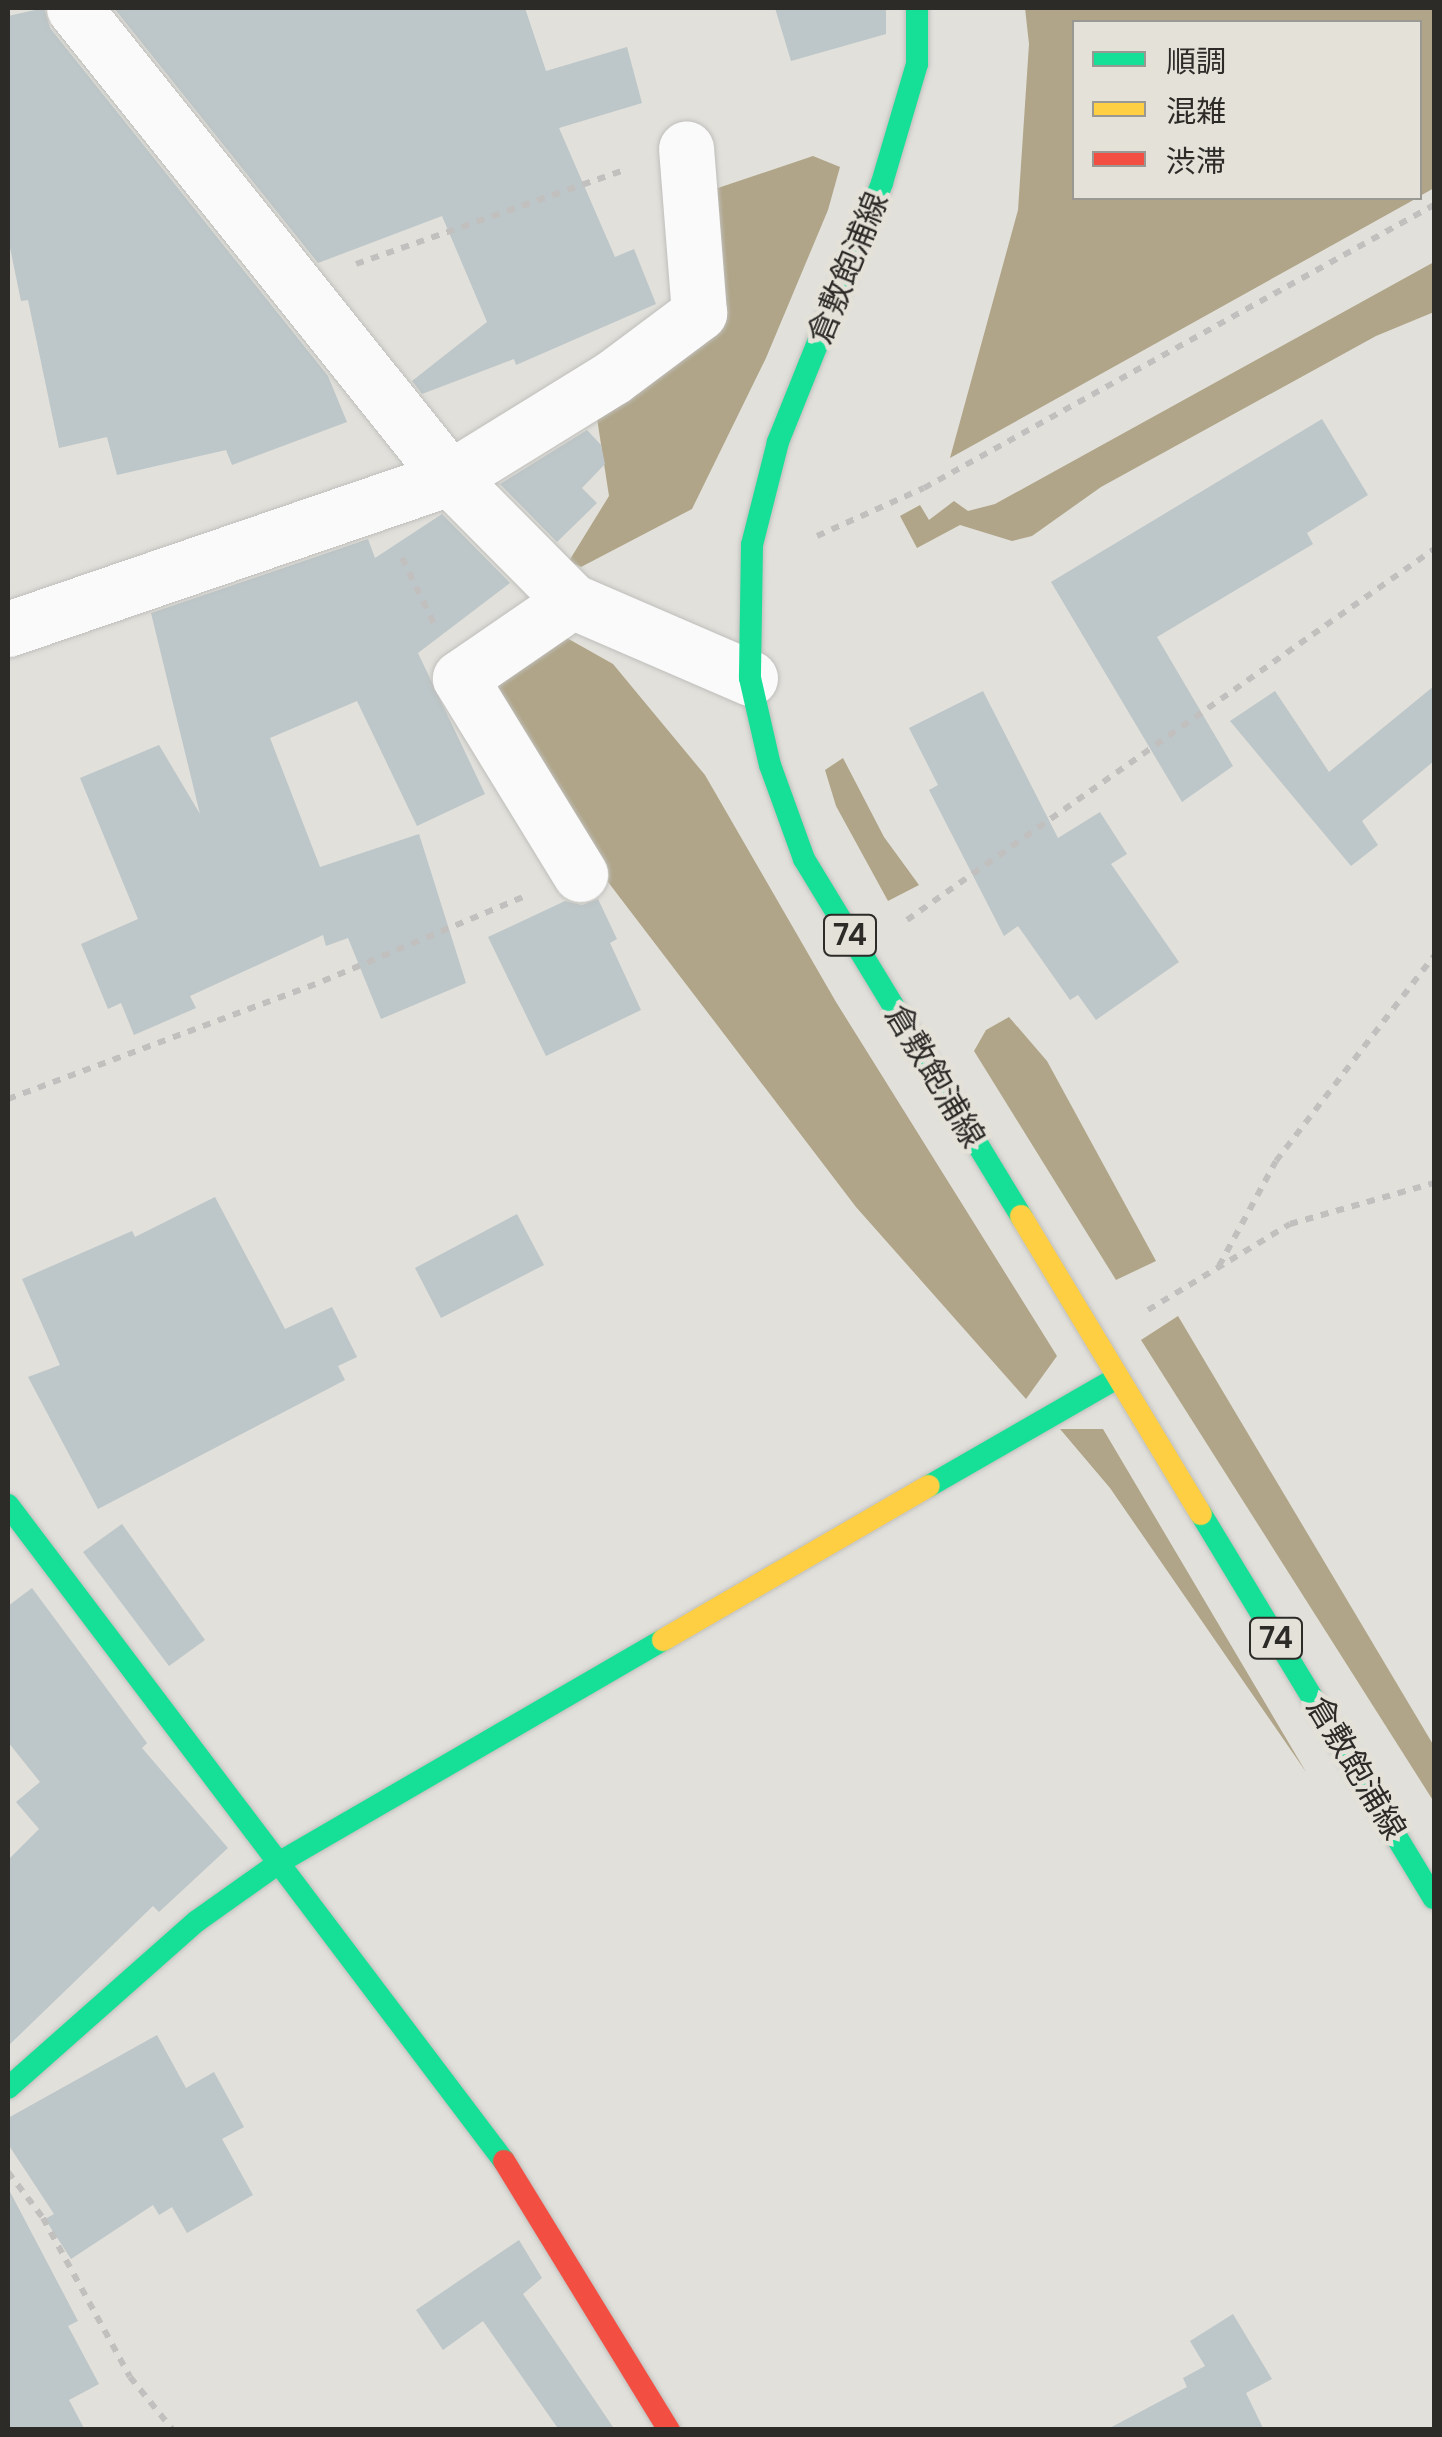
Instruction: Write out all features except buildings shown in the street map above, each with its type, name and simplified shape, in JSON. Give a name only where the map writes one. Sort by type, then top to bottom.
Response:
[{"type":"street","points":[[74,8],[450,478],[572,601],[750,678]]},
{"type":"street","name":"倉敷飽浦線","points":[[917,8],[917,64],[882,183],[778,442],[752,544],[750,678],[770,765],[804,859],[1434,1898]]},
{"type":"street","points":[[8,629],[450,478],[612,378],[699,313],[686,148]]},
{"type":"street","points":[[572,601],[460,678],[580,874]]},
{"type":"street","points":[[8,2088],[197,1920],[280,1862],[1117,1378]]},
{"type":"street","points":[[8,1506],[522,2183],[668,2430]]},
{"type":"path","points":[[298,284],[686,148]]},
{"type":"path","points":[[752,544],[804,542],[924,488],[1434,204]]},
{"type":"path","points":[[376,503],[460,678]]},
{"type":"path","points":[[859,950],[945,896],[1434,549]]},
{"type":"path","points":[[8,1099],[323,981],[580,874]]},
{"type":"path","points":[[1219,1266],[1276,1161],[1434,956]]},
{"type":"path","points":[[1096,1342],[1290,1224],[1434,1183]]},
{"type":"path","points":[[8,2172],[44,2218],[130,2376],[173,2430]]},
{"type":"shaded area","points":[[1025,8],[1434,8],[1434,188],[1422,195],[1422,20],[1072,20],[1072,200],[1413,200],[950,458],[1018,210],[1029,44]]},
{"type":"shaded area","points":[[813,156],[840,167],[828,210],[766,358],[692,509],[581,567],[569,561],[609,496],[596,412],[712,315],[703,193]]},
{"type":"shaded area","points":[[1434,262],[1434,312],[1376,336],[1101,487],[1032,536],[1012,541],[960,525],[917,548],[900,516],[920,505],[929,520],[954,501],[968,511],[995,504]]},
{"type":"shaded area","points":[[558,633],[613,664],[705,775],[836,1002],[1057,1356],[1026,1399],[856,1207],[576,840],[494,682]]},
{"type":"shaded area","points":[[843,758],[884,837],[919,885],[888,901],[836,806],[825,770]]},
{"type":"shaded area","points":[[1009,1017],[1047,1061],[1156,1261],[1116,1280],[974,1051],[986,1030]]},
{"type":"shaded area","points":[[1178,1316],[1434,1746],[1434,1802],[1141,1340]]},
{"type":"shaded area","points":[[1060,1429],[1103,1429],[1306,1772],[1110,1488]]},
{"type":"traffic: fast","points":[[917,8],[917,64],[882,183],[778,442],[752,545],[750,678],[770,765],[804,859],[1021,1216]]},
{"type":"traffic: fast","points":[[929,1486],[1117,1378]]},
{"type":"traffic: fast","points":[[8,1505],[504,2161]]},
{"type":"traffic: fast","points":[[1201,1514],[1434,1898]]},
{"type":"traffic: fast","points":[[8,2088],[197,1921],[280,1862],[663,1640]]},
{"type":"traffic: slow","points":[[1021,1216],[1201,1514]]},
{"type":"traffic: slow","points":[[663,1640],[929,1486]]},
{"type":"traffic: jam","points":[[504,2161],[669,2430]]}]
